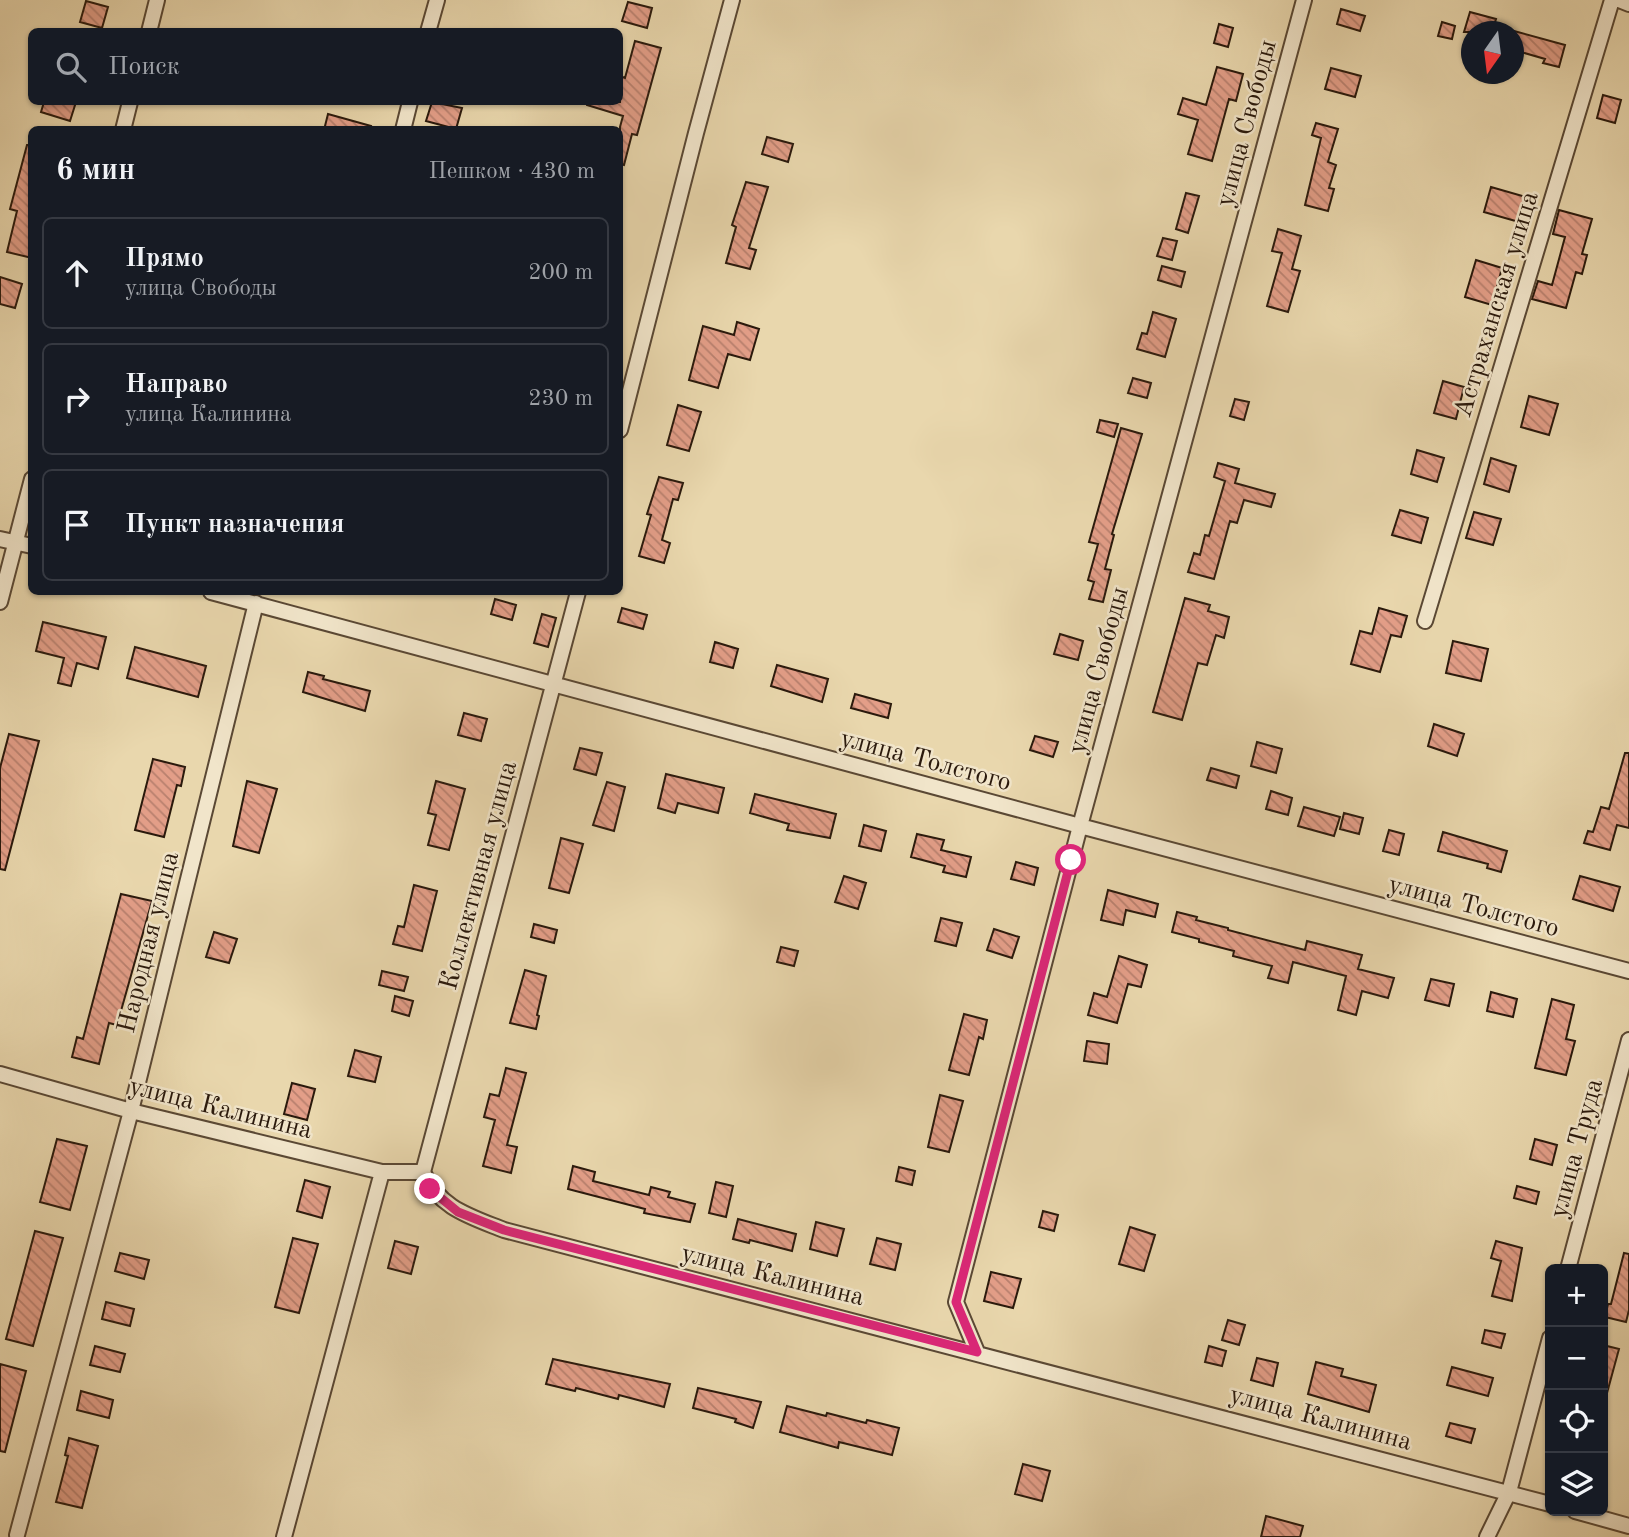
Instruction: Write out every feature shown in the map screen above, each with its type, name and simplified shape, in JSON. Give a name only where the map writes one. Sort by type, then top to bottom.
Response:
[{"type":"street","points":[[150,28],[157,0]]},
{"type":"street","points":[[429,28],[437,0]]},
{"type":"street","points":[[623,418],[695,133],[732,0]]},
{"type":"street","name":"улица Свободы","points":[[977,1352],[956,1302],[1080,826],[1304,0]]},
{"type":"street","name":"Астраханская улица","points":[[1424,621],[1612,0]]},
{"type":"street","points":[[1619,0],[1629,4]]},
{"type":"street","points":[[124,126],[130,105]]},
{"type":"street","points":[[403,126],[409,105]]},
{"type":"street","points":[[0,602],[28,494]]},
{"type":"street","points":[[0,538],[28,545]]},
{"type":"street","name":"улица Толстого","points":[[223,595],[1629,971]]},
{"type":"street","name":"Коллективная улица","points":[[422,1171],[577,595]]},
{"type":"street","name":"Народная улица","points":[[17,1535],[131,1111],[256,603]]},
{"type":"street","name":"улица Труда","points":[[1569,1264],[1629,1040]]},
{"type":"street","name":"улица Калинина","points":[[0,1074],[131,1111],[382,1172],[422,1171],[430,1189],[458,1212],[504,1230],[1545,1503]]},
{"type":"street","points":[[285,1537],[382,1172]]},
{"type":"street","points":[[1488,1537],[1509,1492],[1545,1357]]},
{"type":"street","points":[[1592,1516],[1629,1526]]},
{"type":"building","points":[[86,1],[108,7],[102,28],[80,22]]},
{"type":"building","points":[[628,2],[652,8],[647,28],[622,21]]},
{"type":"building","points":[[1341,9],[1365,16],[1360,31],[1337,24]]},
{"type":"building","points":[[1470,12],[1496,19],[1495,21],[1467,21]]},
{"type":"building","points":[[1442,22],[1455,26],[1452,39],[1438,36]]},
{"type":"building","points":[[1219,24],[1233,28],[1228,47],[1214,43]]},
{"type":"building","points":[[1524,34],[1565,45],[1559,67],[1543,63],[1545,59],[1524,53]]},
{"type":"building","points":[[635,41],[661,48],[637,135],[632,134],[624,165],[623,126],[620,126],[623,116],[587,105],[623,105],[623,77],[625,78]]},
{"type":"building","points":[[1217,67],[1243,74],[1236,101],[1229,99],[1212,161],[1188,154],[1198,120],[1178,114],[1183,98],[1206,105]]},
{"type":"building","points":[[1331,68],[1361,76],[1355,97],[1325,89]]},
{"type":"building","points":[[1603,95],[1621,100],[1615,123],[1597,118]]},
{"type":"building","points":[[43,105],[75,105],[70,121],[41,112]]},
{"type":"building","points":[[431,105],[462,108],[457,126],[426,121]]},
{"type":"building","points":[[328,114],[371,126],[325,126]]},
{"type":"building","points":[[1316,123],[1338,129],[1328,162],[1336,165],[1329,188],[1334,189],[1328,211],[1305,205],[1321,138],[1312,135]]},
{"type":"building","points":[[767,137],[793,144],[788,162],[762,154]]},
{"type":"building","points":[[28,145],[28,257],[7,252],[17,211],[10,209]]},
{"type":"building","points":[[746,182],[768,187],[749,248],[756,250],[750,269],[726,263],[736,227],[732,225]]},
{"type":"building","points":[[1491,187],[1526,197],[1519,222],[1484,212]]},
{"type":"building","points":[[1186,193],[1199,196],[1188,233],[1176,229]]},
{"type":"building","points":[[1559,210],[1592,219],[1582,254],[1587,255],[1582,274],[1576,272],[1566,308],[1532,299],[1538,281],[1552,285],[1565,237],[1553,234]]},
{"type":"building","points":[[1278,229],[1301,236],[1292,269],[1300,271],[1288,312],[1267,306],[1282,253],[1272,251]]},
{"type":"building","points":[[1163,238],[1177,241],[1172,260],[1157,256]]},
{"type":"building","points":[[1476,260],[1502,268],[1492,305],[1465,297]]},
{"type":"building","points":[[1162,266],[1185,272],[1181,287],[1158,280]]},
{"type":"building","points":[[0,277],[22,284],[15,308],[0,304]]},
{"type":"building","points":[[1153,312],[1176,319],[1165,357],[1137,349],[1142,333],[1147,334]]},
{"type":"building","points":[[737,322],[759,329],[750,360],[728,354],[718,388],[689,380],[703,326],[734,335]]},
{"type":"building","points":[[1133,378],[1151,383],[1147,398],[1128,393]]},
{"type":"building","points":[[1443,381],[1464,387],[1456,419],[1434,413]]},
{"type":"building","points":[[1529,396],[1558,404],[1549,435],[1521,427]]},
{"type":"building","points":[[1235,399],[1249,402],[1244,420],[1230,416]]},
{"type":"building","points":[[678,405],[701,412],[689,451],[667,445]]},
{"type":"building","points":[[1100,420],[1118,424],[1114,437],[1097,432]]},
{"type":"building","points":[[1121,428],[1142,434],[1112,534],[1114,535],[1105,569],[1111,570],[1103,602],[1089,599],[1094,582],[1088,580],[1098,544],[1089,542]]},
{"type":"building","points":[[1417,450],[1444,458],[1437,482],[1411,474]]},
{"type":"building","points":[[1491,458],[1516,466],[1509,492],[1484,484]]},
{"type":"building","points":[[1218,463],[1239,469],[1235,483],[1275,494],[1271,507],[1244,500],[1237,523],[1230,521],[1214,579],[1188,572],[1194,553],[1200,555],[1205,535],[1209,536],[1225,481],[1214,477]]},
{"type":"building","points":[[659,477],[683,483],[678,500],[673,499],[662,540],[670,543],[664,563],[639,556],[651,515],[647,514]]},
{"type":"building","points":[[1400,510],[1428,518],[1421,543],[1392,535]]},
{"type":"building","points":[[1474,512],[1501,519],[1493,545],[1466,538]]},
{"type":"building","points":[[1185,598],[1210,605],[1208,611],[1229,617],[1224,638],[1216,635],[1207,665],[1198,663],[1182,720],[1153,712]]},
{"type":"building","points":[[495,599],[516,605],[512,620],[491,614]]},
{"type":"building","points":[[622,608],[647,615],[643,629],[618,622]]},
{"type":"building","points":[[1379,608],[1407,616],[1401,637],[1391,635],[1380,672],[1351,664],[1360,631],[1372,634]]},
{"type":"building","points":[[542,614],[556,618],[548,647],[534,643]]},
{"type":"building","points":[[43,622],[106,637],[98,669],[77,663],[71,686],[58,683],[64,658],[36,651]]},
{"type":"building","points":[[1060,634],[1083,641],[1078,660],[1054,654]]},
{"type":"building","points":[[1453,641],[1488,649],[1481,681],[1446,673]]},
{"type":"building","points":[[715,642],[738,649],[733,668],[710,662]]},
{"type":"building","points":[[135,647],[206,666],[198,697],[127,678]]},
{"type":"building","points":[[777,665],[828,679],[822,702],[771,686]]},
{"type":"building","points":[[308,672],[324,676],[323,679],[370,691],[365,711],[303,692]]},
{"type":"building","points":[[855,694],[891,704],[888,718],[851,708]]},
{"type":"building","points":[[464,713],[487,719],[481,741],[458,735]]},
{"type":"building","points":[[1434,724],[1464,734],[1457,756],[1428,746]]},
{"type":"building","points":[[9,734],[39,741],[5,870],[0,869],[0,768]]},
{"type":"building","points":[[1035,736],[1058,742],[1053,757],[1030,750]]},
{"type":"building","points":[[1257,742],[1282,749],[1276,773],[1251,766]]},
{"type":"building","points":[[580,748],[602,753],[596,775],[574,769]]},
{"type":"building","points":[[1625,753],[1629,753],[1629,828],[1617,825],[1610,850],[1584,843],[1588,831],[1593,832],[1601,807],[1609,809]]},
{"type":"building","points":[[153,759],[185,767],[181,786],[177,785],[164,837],[135,830]]},
{"type":"building","points":[[1211,768],[1239,776],[1236,788],[1207,780]]},
{"type":"building","points":[[666,774],[724,788],[718,813],[678,803],[675,813],[658,808]]},
{"type":"building","points":[[247,781],[277,789],[259,853],[233,846]]},
{"type":"building","points":[[436,781],[465,789],[449,850],[428,845],[436,815],[428,813]]},
{"type":"building","points":[[607,782],[625,787],[614,831],[593,825]]},
{"type":"building","points":[[1271,791],[1292,798],[1288,815],[1266,809]]},
{"type":"building","points":[[755,794],[836,814],[830,838],[787,830],[789,824],[750,813]]},
{"type":"building","points":[[1304,807],[1340,817],[1334,836],[1298,826]]},
{"type":"building","points":[[1344,813],[1363,818],[1359,834],[1340,829]]},
{"type":"building","points":[[864,825],[886,831],[881,851],[859,846]]},
{"type":"building","points":[[1389,830],[1404,834],[1399,855],[1383,851]]},
{"type":"building","points":[[1443,832],[1507,851],[1501,872],[1487,868],[1488,864],[1438,851]]},
{"type":"building","points":[[917,834],[944,840],[941,850],[971,857],[966,877],[943,872],[945,866],[911,857]]},
{"type":"building","points":[[561,838],[583,844],[569,893],[549,888]]},
{"type":"building","points":[[1016,862],[1038,868],[1034,885],[1011,879]]},
{"type":"building","points":[[844,876],[866,883],[858,909],[835,902]]},
{"type":"building","points":[[1580,876],[1620,887],[1613,911],[1573,899]]},
{"type":"building","points":[[414,885],[437,891],[422,951],[393,944],[398,926],[404,927]]},
{"type":"building","points":[[1108,890],[1158,904],[1155,917],[1126,910],[1123,925],[1101,920]]},
{"type":"building","points":[[121,894],[152,901],[117,1025],[109,1023],[99,1064],[72,1057],[77,1037],[83,1039]]},
{"type":"building","points":[[1177,912],[1228,930],[1305,950],[1307,941],[1362,955],[1358,969],[1394,978],[1388,998],[1362,991],[1356,1015],[1338,1010],[1346,976],[1293,962],[1288,983],[1268,978],[1272,966],[1233,956],[1234,951],[1172,932]]},
{"type":"building","points":[[941,918],[962,923],[956,946],[935,941]]},
{"type":"building","points":[[534,924],[557,930],[554,943],[531,937]]},
{"type":"building","points":[[994,929],[1019,937],[1012,958],[987,950]]},
{"type":"building","points":[[214,932],[237,939],[229,963],[206,957]]},
{"type":"building","points":[[781,947],[798,951],[794,966],[777,962]]},
{"type":"building","points":[[1119,956],[1147,965],[1141,987],[1128,984],[1117,1023],[1088,1015],[1094,993],[1107,997]]},
{"type":"building","points":[[525,970],[546,976],[536,1029],[510,1023]]},
{"type":"building","points":[[382,971],[408,977],[404,991],[379,985]]},
{"type":"building","points":[[1431,979],[1454,984],[1449,1006],[1425,1000]]},
{"type":"building","points":[[1491,992],[1517,999],[1513,1017],[1487,1011]]},
{"type":"building","points":[[395,996],[413,1001],[409,1016],[392,1011]]},
{"type":"building","points":[[1552,999],[1574,1005],[1566,1039],[1575,1041],[1566,1075],[1535,1068]]},
{"type":"building","points":[[964,1014],[987,1020],[983,1039],[979,1037],[969,1075],[949,1070]]},
{"type":"building","points":[[1087,1041],[1109,1044],[1107,1064],[1084,1061]]},
{"type":"building","points":[[355,1050],[381,1057],[375,1082],[348,1076]]},
{"type":"building","points":[[506,1068],[526,1073],[507,1145],[517,1147],[511,1173],[483,1166],[495,1120],[484,1117],[490,1094],[499,1096]]},
{"type":"building","points":[[292,1083],[315,1089],[307,1120],[284,1114]]},
{"type":"building","points":[[940,1095],[963,1101],[949,1152],[928,1147]]},
{"type":"building","points":[[57,1139],[87,1146],[70,1210],[40,1202]]},
{"type":"building","points":[[1535,1139],[1557,1145],[1552,1165],[1530,1159]]},
{"type":"building","points":[[573,1166],[595,1172],[593,1181],[649,1195],[651,1187],[670,1192],[668,1197],[695,1204],[690,1222],[644,1213],[645,1209],[568,1189]]},
{"type":"building","points":[[899,1167],[915,1171],[912,1185],[896,1181]]},
{"type":"building","points":[[305,1180],[330,1187],[322,1218],[297,1211]]},
{"type":"building","points":[[716,1182],[733,1186],[726,1217],[709,1213]]},
{"type":"building","points":[[1517,1186],[1539,1192],[1536,1204],[1514,1198]]},
{"type":"building","points":[[1043,1211],[1058,1215],[1054,1231],[1039,1227]]},
{"type":"building","points":[[738,1219],[796,1234],[792,1251],[750,1240],[749,1243],[733,1239]]},
{"type":"building","points":[[816,1222],[844,1229],[837,1256],[810,1249]]},
{"type":"building","points":[[1130,1227],[1155,1235],[1144,1271],[1119,1264]]},
{"type":"building","points":[[35,1231],[63,1238],[33,1346],[6,1339]]},
{"type":"building","points":[[293,1238],[318,1244],[299,1313],[275,1307]]},
{"type":"building","points":[[877,1238],[901,1244],[895,1270],[870,1264]]},
{"type":"building","points":[[395,1241],[418,1247],[411,1274],[388,1268]]},
{"type":"building","points":[[1496,1241],[1522,1248],[1512,1301],[1492,1296],[1501,1261],[1491,1258]]},
{"type":"building","points":[[120,1253],[149,1260],[144,1279],[115,1271]]},
{"type":"building","points":[[1624,1253],[1629,1254],[1629,1310],[1626,1322],[1608,1318],[1608,1304],[1611,1304]]},
{"type":"building","points":[[991,1272],[1021,1279],[1013,1308],[984,1301]]},
{"type":"building","points":[[106,1302],[134,1309],[130,1326],[102,1319]]},
{"type":"building","points":[[1228,1320],[1245,1325],[1239,1345],[1222,1340]]},
{"type":"building","points":[[1485,1330],[1505,1334],[1501,1348],[1482,1343]]},
{"type":"building","points":[[95,1346],[125,1354],[120,1372],[90,1365]]},
{"type":"building","points":[[1209,1346],[1226,1351],[1222,1366],[1205,1362]]},
{"type":"building","points":[[1608,1346],[1619,1349],[1608,1389]]},
{"type":"building","points":[[1257,1358],[1278,1363],[1273,1386],[1251,1380]]},
{"type":"building","points":[[553,1359],[670,1384],[664,1407],[619,1395],[618,1399],[576,1388],[575,1391],[546,1384]]},
{"type":"building","points":[[1316,1362],[1343,1369],[1341,1376],[1376,1385],[1369,1412],[1308,1394]]},
{"type":"building","points":[[0,1364],[26,1371],[5,1452],[0,1451]]},
{"type":"building","points":[[1452,1367],[1493,1378],[1488,1396],[1447,1385]]},
{"type":"building","points":[[698,1388],[761,1402],[753,1428],[735,1422],[736,1419],[693,1408]]},
{"type":"building","points":[[81,1391],[113,1400],[109,1418],[77,1410]]},
{"type":"building","points":[[787,1406],[826,1416],[827,1413],[899,1428],[892,1455],[839,1442],[838,1448],[780,1432]]},
{"type":"building","points":[[1450,1423],[1475,1429],[1471,1443],[1446,1436]]},
{"type":"building","points":[[69,1438],[98,1446],[82,1508],[56,1502],[68,1456],[65,1455]]},
{"type":"building","points":[[1023,1464],[1050,1471],[1042,1501],[1015,1494]]},
{"type":"building","points":[[1266,1516],[1303,1526],[1300,1537],[1261,1537]]},
{"type":"route","points":[[430,1189],[458,1212],[504,1230],[977,1352],[956,1302],[1071,860]]}]
